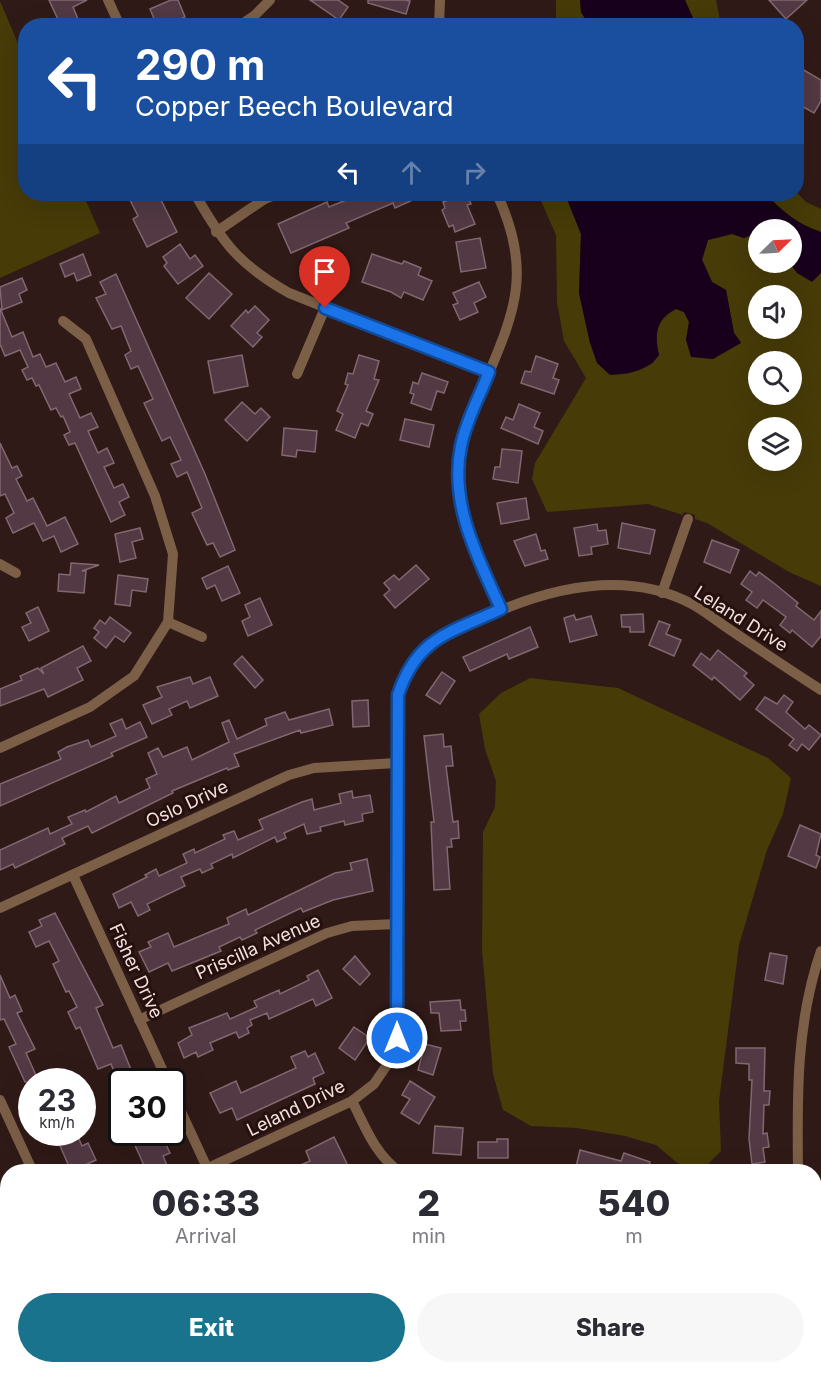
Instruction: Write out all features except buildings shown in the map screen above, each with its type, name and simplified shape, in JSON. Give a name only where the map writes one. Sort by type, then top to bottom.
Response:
[{"type":"street","points":[[108,0],[116,18]]},
{"type":"street","points":[[251,18],[270,0]]},
{"type":"street","points":[[439,18],[440,0]]},
{"type":"street","points":[[199,201],[216,232],[235,256],[258,276],[288,293],[489,372]]},
{"type":"street","points":[[216,232],[266,201]]},
{"type":"street","points":[[500,201],[516,244],[518,279],[511,321],[461,444],[458,484],[466,530],[501,609]]},
{"type":"street","points":[[297,374],[325,308]]},
{"type":"street","points":[[0,748],[90,707],[134,676],[168,622],[173,554],[155,496],[86,339],[63,321]]},
{"type":"street","points":[[662,593],[688,519]]},
{"type":"street","points":[[0,564],[16,573]]},
{"type":"street","name":"Leland Drive","points":[[221,1164],[352,1101],[374,1084],[391,1059],[397,1038],[398,695],[406,671],[418,653],[433,641],[501,609],[545,593],[601,584],[662,593],[691,604],[821,690]]},
{"type":"street","points":[[168,622],[202,637]]},
{"type":"street","name":"Oslo Drive","points":[[0,908],[289,775],[314,768],[396,764]]},
{"type":"street","name":"Fisher Drive","points":[[73,875],[162,1068]]},
{"type":"street","name":"Priscilla Avenue","points":[[140,1020],[327,933],[352,926],[396,924]]},
{"type":"street","points":[[798,1164],[797,1089],[800,1036],[821,951]]},
{"type":"street","points":[[0,1100],[29,1164]]},
{"type":"street","points":[[352,1101],[377,1149],[390,1164]]},
{"type":"street","points":[[186,1122],[205,1164]]},
{"type":"shaded area","points":[[556,0],[580,0],[581,12],[585,18],[556,18]]},
{"type":"shaded area","points":[[580,0],[685,0],[693,18],[585,18],[581,12]]},
{"type":"shaded area","points":[[685,0],[716,0],[720,18],[693,18]]},
{"type":"shaded area","points":[[0,1],[18,43],[18,201],[86,201],[100,233],[0,278]]},
{"type":"shaded area","points":[[804,200],[821,209],[821,232],[802,223],[802,219],[791,217],[773,201]]},
{"type":"shaded area","points":[[541,201],[568,201],[581,234],[579,293],[590,343],[626,374],[652,364],[659,355],[658,328],[664,317],[676,309],[684,312],[689,322],[686,340],[741,342],[734,333],[726,290],[712,282],[702,259],[708,240],[732,234],[744,238],[748,236],[748,273],[821,273],[821,586],[789,572],[707,523],[695,519],[695,515],[684,512],[683,515],[648,504],[547,512],[532,479],[535,463],[586,378],[564,341],[557,302],[556,235]]},
{"type":"shaded area","points":[[568,201],[773,201],[794,219],[748,219],[748,236],[744,238],[732,234],[708,240],[702,260],[712,282],[726,290],[734,333],[741,343],[713,359],[691,357],[686,340],[689,322],[684,312],[676,309],[664,317],[658,328],[659,355],[655,360],[637,371],[610,375],[597,363],[579,293],[581,234]]},
{"type":"shaded area","points":[[802,223],[821,232],[821,273],[812,282],[797,273],[802,273]]},
{"type":"shaded area","points":[[530,678],[618,688],[768,758],[791,778],[783,814],[767,850],[739,945],[719,1101],[721,1151],[708,1164],[679,1164],[656,1145],[625,1136],[577,1128],[531,1126],[503,1110],[493,1074],[482,950],[483,832],[495,807],[496,781],[485,749],[479,714],[501,693]]},
{"type":"route","points":[[325,308],[489,372],[461,444],[458,484],[466,530],[501,609],[433,641],[418,653],[406,671],[398,695],[397,1038]]}]
